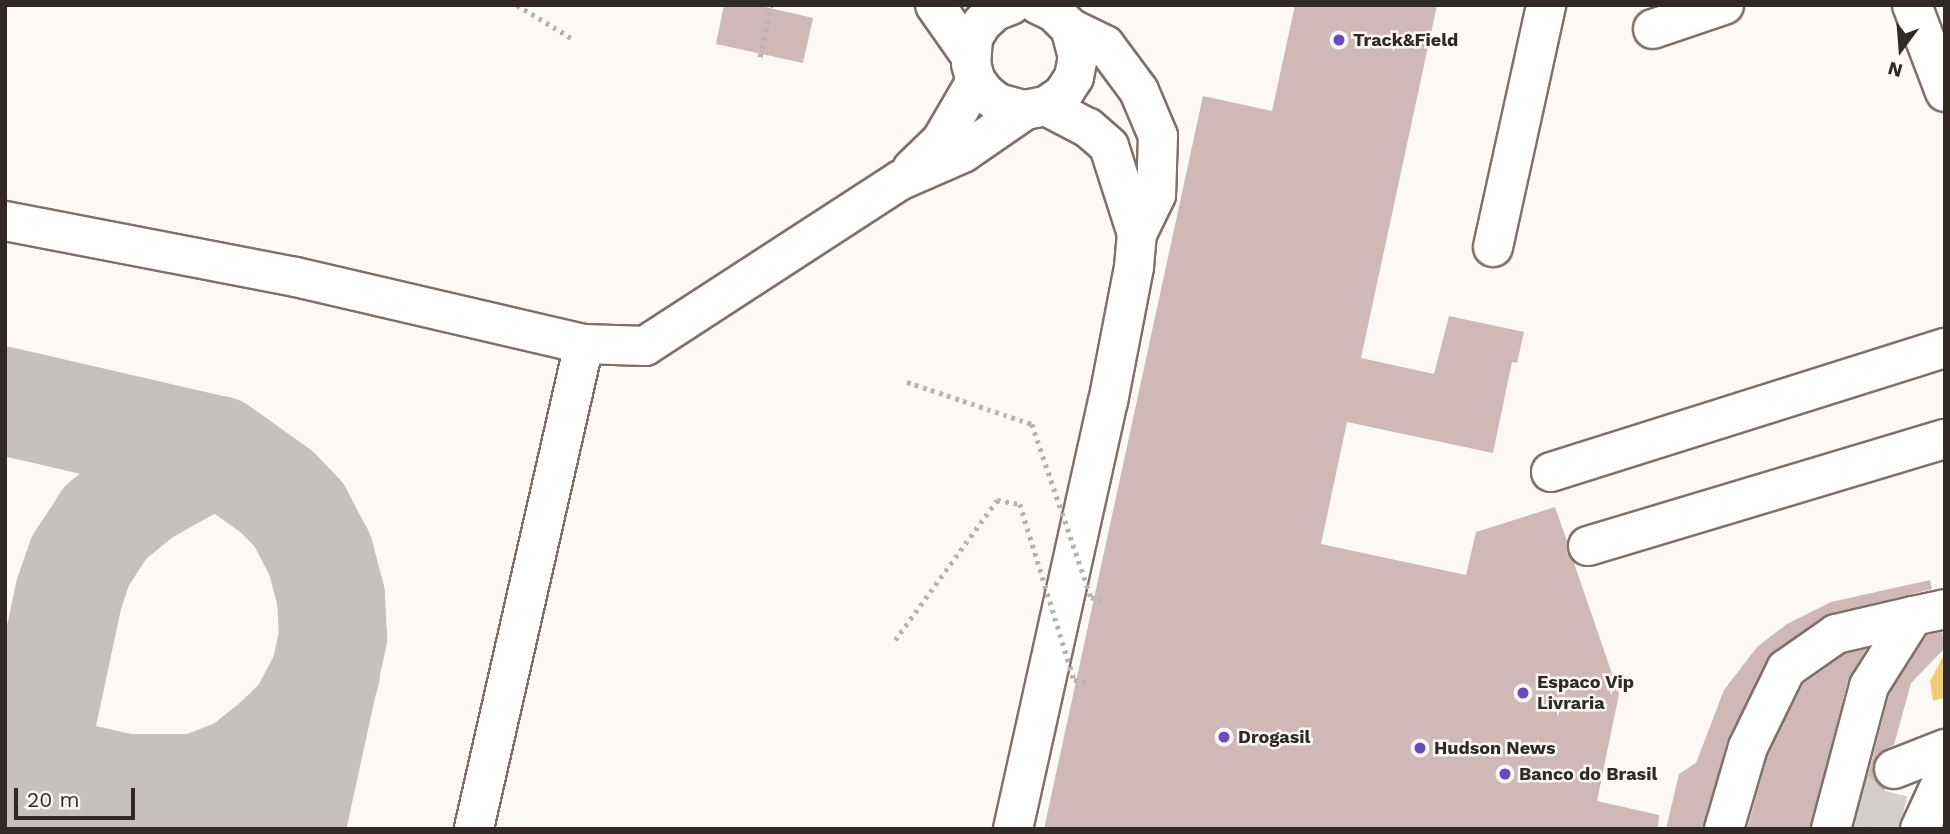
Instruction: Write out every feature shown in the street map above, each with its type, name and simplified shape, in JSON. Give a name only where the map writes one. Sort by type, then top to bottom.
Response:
[{"type":"street","points":[[935,5],[985,93],[998,103],[1035,108],[1088,128],[1109,146],[1137,234]]},
{"type":"street","points":[[901,180],[941,141],[973,68],[973,38],[982,23],[995,11],[1010,5]]},
{"type":"street","points":[[1013,829],[1113,375],[1134,267],[1137,234],[1156,195],[1158,136],[1139,91],[1105,45],[1070,28],[1054,12],[1038,5]]},
{"type":"street","points":[[1493,247],[1546,5]]},
{"type":"street","points":[[1653,29],[1724,5]]},
{"type":"street","points":[[1912,5],[1945,92]]},
{"type":"street","points":[[5,221],[296,277],[584,344],[645,346],[717,302],[901,180],[963,153],[1035,108],[1063,94],[1074,77],[1078,57],[1070,28]]},
{"type":"street","points":[[474,829],[584,344]]},
{"type":"street","points":[[1551,472],[1945,348]]},
{"type":"street","points":[[1588,546],[1945,439]]},
{"type":"street","points":[[1724,829],[1748,747],[1786,669],[1836,634],[1929,613]]},
{"type":"street","points":[[1831,829],[1869,686],[1929,613]]},
{"type":"street","points":[[1894,769],[1945,749]]},
{"type":"street","points":[[1920,829],[1945,775]]},
{"type":"path","points":[[517,5],[573,39]]},
{"type":"path","points":[[760,58],[771,5]]},
{"type":"path","points":[[907,383],[1032,424],[1091,597],[1107,602]]},
{"type":"path","points":[[895,640],[997,500],[1020,504],[1074,680],[1088,682]]},
{"type":"shaded area","points":[[1945,653],[1945,697],[1933,701],[1930,681]]},
{"type":"building","points":[[724,5],[756,5],[813,18],[803,63],[716,44]]},
{"type":"building","points":[[1295,5],[1437,5],[1361,358],[1434,374],[1449,316],[1524,332],[1517,363],[1512,362],[1493,453],[1347,422],[1321,544],[1466,575],[1476,532],[1555,507],[1567,541],[1567,553],[1574,563],[1619,694],[1597,801],[1659,815],[1658,829],[1044,829],[1203,96],[1272,111]]},
{"type":"building","points":[[1930,580],[1932,589],[1824,616],[1773,652],[1728,738],[1703,829],[1666,829],[1679,774],[1696,763],[1724,690],[1757,647],[1787,624],[1831,602]]},
{"type":"building","points":[[1942,632],[1945,648],[1911,683],[1894,745],[1877,755],[1873,765],[1874,778],[1885,788],[1877,829],[1854,829],[1889,695],[1927,635]]},
{"type":"building","points":[[1866,649],[1848,680],[1810,829],[1747,829],[1768,755],[1803,684],[1845,654]]},
{"type":"taxiway","points":[[5,401],[218,450],[277,492],[299,515],[320,555],[331,597],[333,637],[291,829]]},
{"type":"taxiway","points":[[19,829],[69,594],[81,560],[105,523],[141,493],[218,450]]},
{"type":"taxiway","points":[[5,761],[125,788],[197,788],[241,771],[275,744],[302,718],[326,673]]},
{"type":"tunnel","points":[[1847,829],[1851,812],[1894,769]]},
{"type":"tunnel","points":[[1880,829],[1894,769]]},
{"type":"place","name":"Track&Field","points":[[1339,40]]},
{"type":"place","name":"Espaco Vip Livraria","points":[[1523,693]]},
{"type":"place","name":"Drogasil","points":[[1224,737]]},
{"type":"place","name":"Hudson News","points":[[1420,748]]},
{"type":"place","name":"Banco do Brasil","points":[[1505,774]]}]
